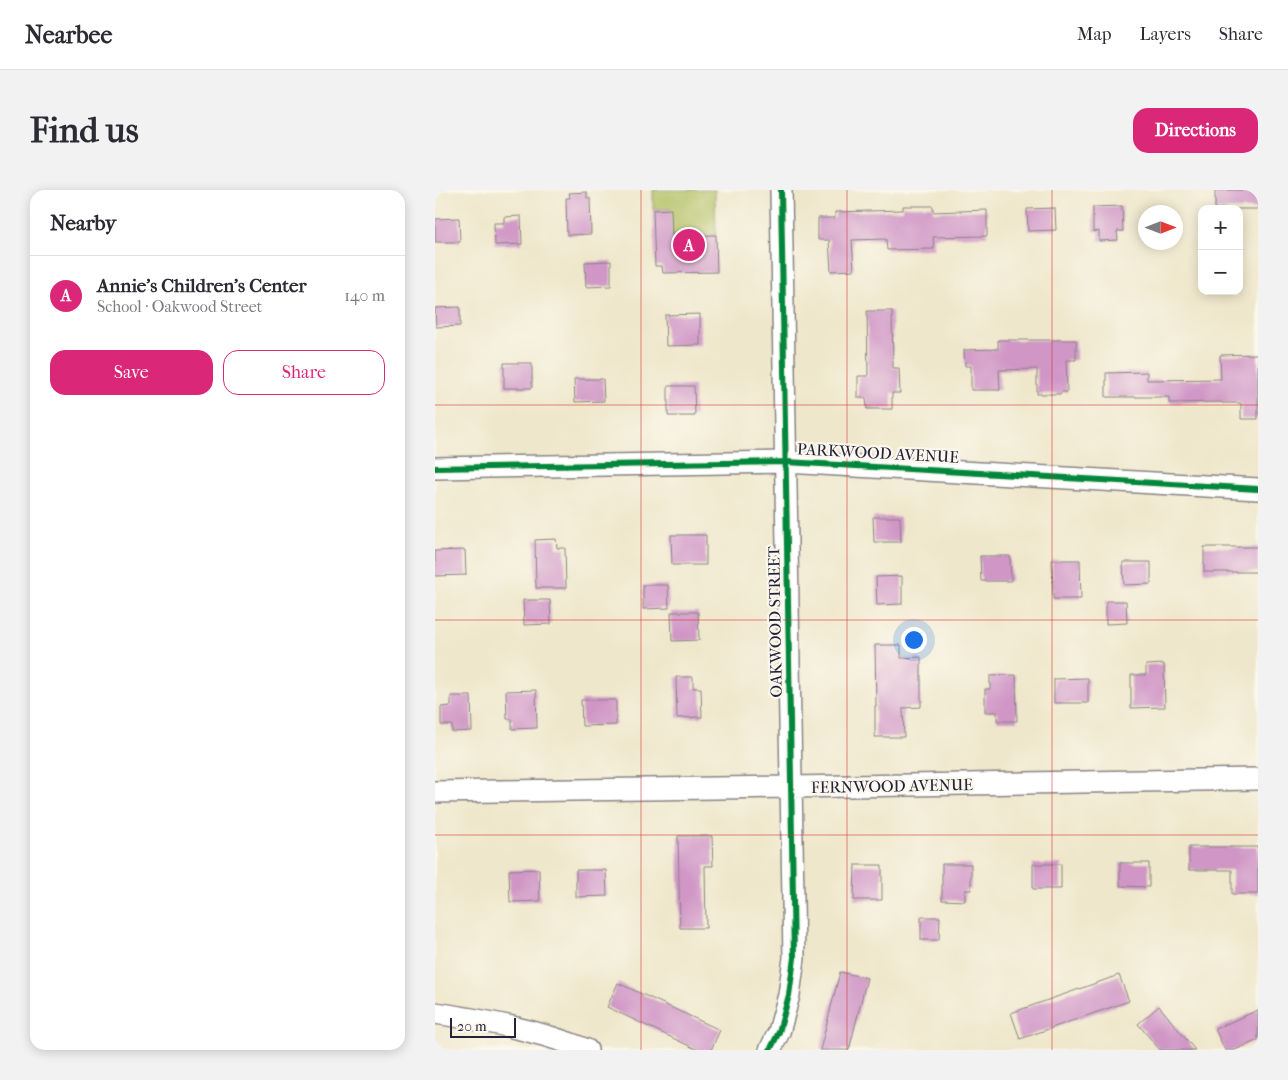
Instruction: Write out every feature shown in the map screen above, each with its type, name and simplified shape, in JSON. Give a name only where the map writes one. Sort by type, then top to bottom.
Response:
[{"type":"street","name":"OAKWOOD STREET","points":[[771,1050],[779,1032],[789,995],[794,958],[781,190]]},
{"type":"street","name":"PARKWOOD AVENUE","points":[[435,468],[786,462],[1258,489]]},
{"type":"street","name":"FERNWOOD AVENUE","points":[[435,792],[1258,778]]},
{"type":"street","points":[[435,1013],[542,1034],[587,1050]]},
{"type":"green space","points":[[653,190],[715,190],[716,235],[654,236],[671,209],[653,210]]},
{"type":"building","points":[[1215,190],[1258,190],[1258,209],[1243,209],[1243,205],[1215,205]]},
{"type":"building","points":[[587,192],[587,198],[590,198],[591,234],[567,235],[566,198],[570,198],[569,193]]},
{"type":"building","points":[[903,206],[933,206],[933,212],[987,210],[987,236],[933,237],[934,249],[887,250],[886,239],[852,240],[854,270],[831,271],[829,240],[818,240],[818,218],[835,218],[835,212],[903,210]]},
{"type":"building","points":[[1122,206],[1123,231],[1117,231],[1118,240],[1099,241],[1099,231],[1093,232],[1093,207]]},
{"type":"building","points":[[1055,208],[1056,230],[1028,231],[1027,209]]},
{"type":"building","points":[[671,209],[672,236],[716,235],[717,272],[663,273],[662,266],[655,266],[653,210]]},
{"type":"building","points":[[521,216],[522,244],[495,245],[494,223],[504,223],[504,217]]},
{"type":"building","points":[[459,218],[460,242],[435,242],[435,219]]},
{"type":"building","points":[[611,261],[611,286],[586,287],[585,262]]},
{"type":"building","points":[[460,307],[460,326],[436,327],[435,308]]},
{"type":"building","points":[[867,311],[892,311],[893,368],[899,368],[900,393],[892,393],[892,409],[867,409],[866,398],[858,398],[858,376],[868,376]]},
{"type":"building","points":[[700,314],[700,345],[666,346],[665,315]]},
{"type":"building","points":[[998,340],[1076,340],[1076,360],[1066,360],[1067,392],[1061,392],[1061,394],[1037,394],[1037,369],[999,370],[1000,390],[971,390],[971,366],[965,366],[964,350],[998,349]]},
{"type":"building","points":[[1258,354],[1258,419],[1241,419],[1241,403],[1169,403],[1169,397],[1106,397],[1106,373],[1147,372],[1147,380],[1221,379],[1220,355]]},
{"type":"building","points":[[504,363],[532,363],[532,388],[504,388]]},
{"type":"building","points":[[574,379],[603,379],[604,401],[575,402]]},
{"type":"building","points":[[668,386],[694,386],[695,416],[668,416]]},
{"type":"building","points":[[873,517],[900,517],[901,542],[874,542]]},
{"type":"building","points":[[671,535],[706,535],[706,565],[672,565]]},
{"type":"building","points":[[556,539],[557,548],[565,548],[566,588],[536,588],[535,540]]},
{"type":"building","points":[[1204,547],[1258,547],[1258,572],[1204,572]]},
{"type":"building","points":[[465,550],[466,575],[435,576],[435,551]]},
{"type":"building","points":[[980,556],[1010,556],[1011,581],[981,581]]},
{"type":"building","points":[[1052,560],[1080,560],[1081,599],[1053,599]]},
{"type":"building","points":[[1123,562],[1151,562],[1151,584],[1124,585]]},
{"type":"building","points":[[902,576],[902,604],[877,605],[876,577]]},
{"type":"building","points":[[643,585],[668,585],[669,608],[643,609]]},
{"type":"building","points":[[523,600],[550,600],[551,624],[524,625]]},
{"type":"building","points":[[1106,601],[1126,601],[1127,623],[1106,624]]},
{"type":"building","points":[[671,612],[698,612],[699,640],[672,641]]},
{"type":"building","points":[[875,645],[901,645],[901,658],[921,657],[921,707],[903,708],[904,737],[875,737]]},
{"type":"building","points":[[1164,664],[1165,707],[1131,708],[1131,675],[1146,675],[1146,665]]},
{"type":"building","points":[[1016,675],[1017,721],[997,721],[997,712],[985,712],[985,689],[990,689],[990,676]]},
{"type":"building","points":[[676,677],[693,677],[693,688],[701,688],[702,717],[677,718]]},
{"type":"building","points":[[1088,678],[1088,703],[1054,703],[1054,679]]},
{"type":"building","points":[[536,690],[537,728],[512,729],[512,719],[507,719],[506,691]]},
{"type":"building","points":[[451,696],[471,696],[472,731],[452,732],[452,725],[441,725],[441,707],[451,706]]},
{"type":"building","points":[[581,700],[616,700],[616,725],[582,726]]},
{"type":"building","points":[[678,836],[712,836],[713,866],[705,866],[706,928],[680,928]]},
{"type":"building","points":[[1189,847],[1258,847],[1258,894],[1232,894],[1232,870],[1189,870]]},
{"type":"building","points":[[1120,863],[1149,863],[1149,887],[1120,886]]},
{"type":"building","points":[[942,864],[971,864],[971,890],[965,890],[965,901],[942,900]]},
{"type":"building","points":[[1033,864],[1061,864],[1061,889],[1033,889]]},
{"type":"building","points":[[855,865],[882,865],[882,900],[854,900]]},
{"type":"building","points":[[539,869],[540,901],[510,902],[509,870]]},
{"type":"building","points":[[576,870],[606,870],[607,896],[576,897]]},
{"type":"building","points":[[921,917],[940,917],[939,940],[921,940]]},
{"type":"building","points":[[840,972],[867,978],[849,1050],[820,1050]]},
{"type":"building","points":[[1119,975],[1129,1001],[1020,1039],[1011,1013]]},
{"type":"building","points":[[618,983],[720,1030],[711,1050],[698,1050],[607,1007]]},
{"type":"building","points":[[1159,1006],[1195,1050],[1160,1050],[1138,1024]]},
{"type":"building","points":[[1258,1010],[1258,1040],[1235,1050],[1225,1050],[1215,1029]]},
{"type":"cycle path","points":[[770,1050],[779,1032],[789,995],[794,958],[781,190]]},
{"type":"cycle path","points":[[435,468],[786,462],[1258,489]]},
{"type":"place","name":"Annie's Children's Center","points":[[689,245]]}]
